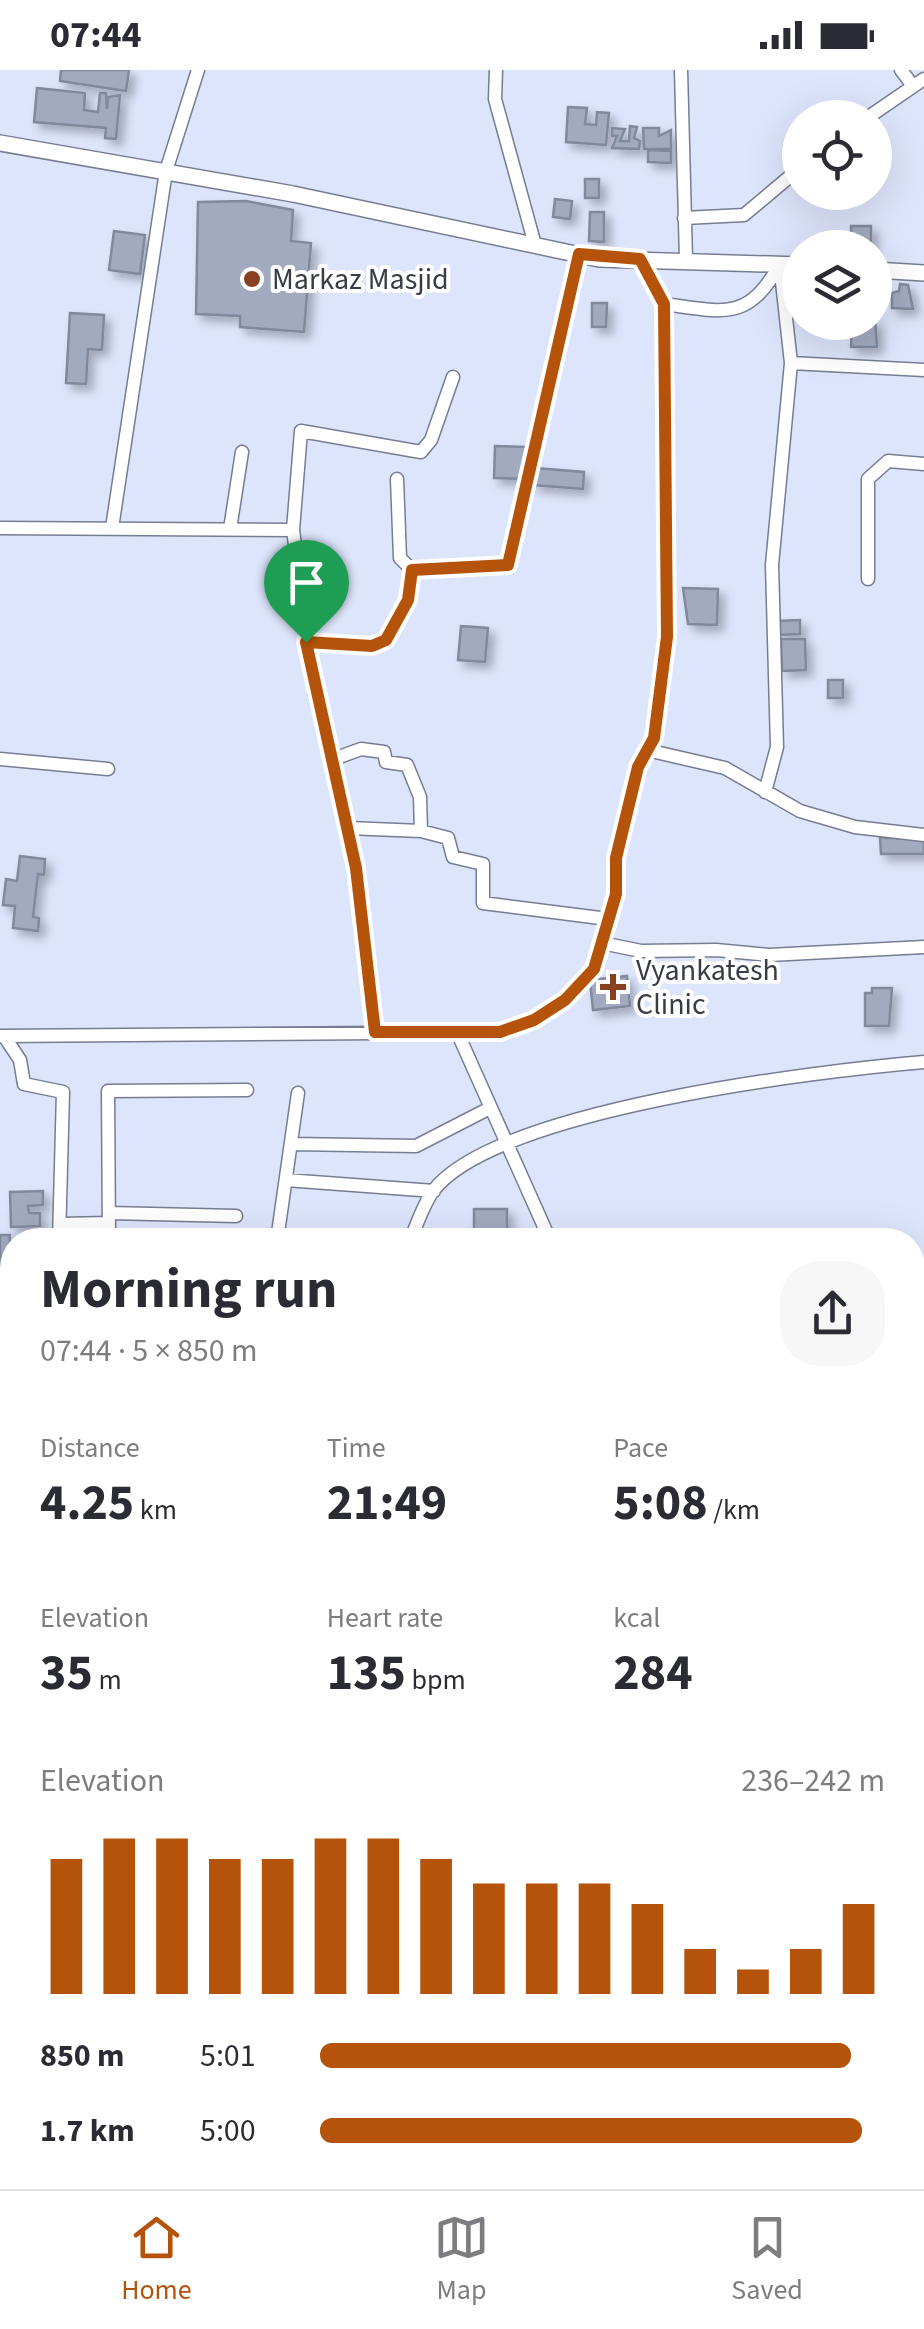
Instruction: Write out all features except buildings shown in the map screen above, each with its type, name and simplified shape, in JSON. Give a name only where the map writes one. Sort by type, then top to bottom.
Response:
[{"type":"street","points":[[112,528],[166,171],[198,70]]},
{"type":"street","points":[[496,70],[496,98],[535,245]]},
{"type":"street","points":[[682,70],[686,259]]},
{"type":"street","points":[[892,101],[919,82],[901,70]]},
{"type":"street","points":[[0,143],[166,171],[579,254],[780,264]]},
{"type":"street","points":[[684,218],[744,215],[782,183]]},
{"type":"street","points":[[397,479],[400,558],[412,570],[508,565],[579,254]]},
{"type":"street","points":[[2,1036],[500,1032],[534,1020],[565,1000],[594,969],[608,919],[638,767],[654,738],[667,637],[664,304],[640,259]]},
{"type":"street","points":[[664,304],[737,309],[762,297],[780,264]]},
{"type":"street","points":[[766,792],[777,747],[772,565],[791,363],[780,264]]},
{"type":"street","points":[[892,271],[924,273]]},
{"type":"street","points":[[791,363],[924,370]]},
{"type":"street","points":[[375,1032],[366,933],[348,828],[306,642],[293,530],[302,431],[421,452],[431,440],[454,377]]},
{"type":"street","points":[[230,530],[242,452]]},
{"type":"street","points":[[868,579],[868,479],[888,461],[924,464]]},
{"type":"street","points":[[0,528],[293,530]]},
{"type":"street","points":[[306,642],[372,646],[386,640],[408,600],[412,570]]},
{"type":"street","points":[[331,760],[360,749],[384,752],[386,762],[407,765],[420,797],[421,831]]},
{"type":"street","points":[[648,750],[725,768],[800,812],[855,827],[924,836]]},
{"type":"street","points":[[0,759],[108,769]]},
{"type":"street","points":[[348,828],[421,831],[448,838],[454,857],[482,864],[483,903],[608,919]]},
{"type":"street","points":[[602,943],[641,951],[716,950],[770,955],[924,946]]},
{"type":"street","points":[[458,1034],[545,1228]]},
{"type":"street","points":[[2,1036],[20,1060],[24,1084],[63,1092],[60,1228]]},
{"type":"street","points":[[416,1228],[434,1190],[507,1141],[624,1105],[924,1062]]},
{"type":"street","points":[[109,1228],[108,1091],[247,1090]]},
{"type":"street","points":[[280,1228],[298,1092]]},
{"type":"street","points":[[292,1144],[416,1146],[490,1108]]},
{"type":"street","points":[[286,1180],[434,1190]]},
{"type":"street","points":[[60,1224],[109,1218],[236,1216]]},
{"type":"place","name":"Markaz Masjid","points":[[252,279]]},
{"type":"place","name":"Vyankatesh Clinic","points":[[613,987]]},
{"type":"route","points":[[579,254],[599,259],[640,259],[664,304],[667,637],[654,738],[638,767],[616,858],[616,894],[594,969],[565,1000],[534,1020],[500,1032],[375,1032],[356,868],[306,642],[372,646],[386,640],[408,600],[412,570],[508,565],[579,254]]}]
